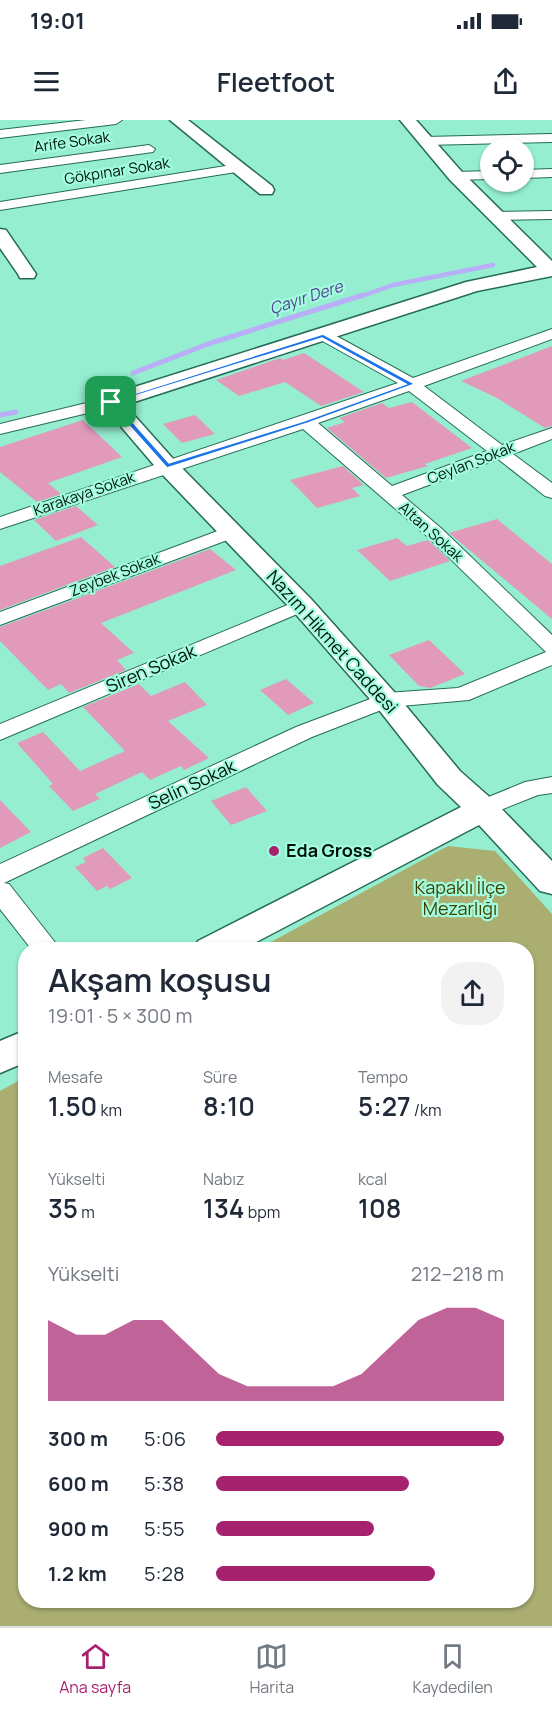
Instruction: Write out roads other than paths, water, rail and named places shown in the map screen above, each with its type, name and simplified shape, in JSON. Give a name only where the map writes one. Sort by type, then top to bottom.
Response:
[{"type":"street","points":[[178,120],[266,190]]},
{"type":"street","points":[[408,120],[456,176],[551,270]]},
{"type":"street","points":[[0,134],[122,125],[183,177]]},
{"type":"street","points":[[425,141],[552,138]]},
{"type":"street","name":"Arife Sokak","points":[[0,169],[158,156]]},
{"type":"street","name":"Gökpınar Sokak","points":[[0,206],[238,168]]},
{"type":"street","points":[[534,174],[552,173]]},
{"type":"street","points":[[456,176],[480,175]]},
{"type":"street","points":[[495,216],[552,214]]},
{"type":"street","points":[[3,243],[27,274]]},
{"type":"street","points":[[0,429],[111,402],[323,336],[473,286],[551,270]]},
{"type":"street","name":"Karakaya Sokak","points":[[0,523],[306,422],[552,334]]},
{"type":"street","points":[[323,336],[411,384],[498,453],[552,492]]},
{"type":"street","name":"Nazım Hikmet Caddesi","points":[[111,402],[167,466],[302,605],[386,700],[449,778],[483,809],[552,882]]},
{"type":"street","name":"Altan Sokak","points":[[306,422],[435,533],[552,647]]},
{"type":"street","name":"Ceylan Sokak","points":[[389,494],[552,433]]},
{"type":"street","name":"Zeybek Sokak","points":[[0,619],[231,532]]},
{"type":"street","name":"Siren Sokak","points":[[0,733],[302,605]]},
{"type":"street","name":"Selin Sokak","points":[[0,875],[304,732],[386,700],[461,695],[552,657]]},
{"type":"street","points":[[225,942],[483,809],[534,788],[552,785]]},
{"type":"street","points":[[0,891],[41,942]]},
{"type":"street","points":[[0,1058],[18,1049]]},
{"type":"waterway","name":"Çayır Dere","points":[[359,297],[393,285],[493,265]]},
{"type":"waterway","name":"Çayır Dere","points":[[133,373],[208,344],[363,295]]},
{"type":"waterway","name":"Çayır Dere","points":[[0,415],[16,412]]},
{"type":"place","name":"Eda Gross","points":[[274,851]]},
{"type":"park label","name":"Kapaklı İlçe Mezarlığı","points":[[460,898]]}]
